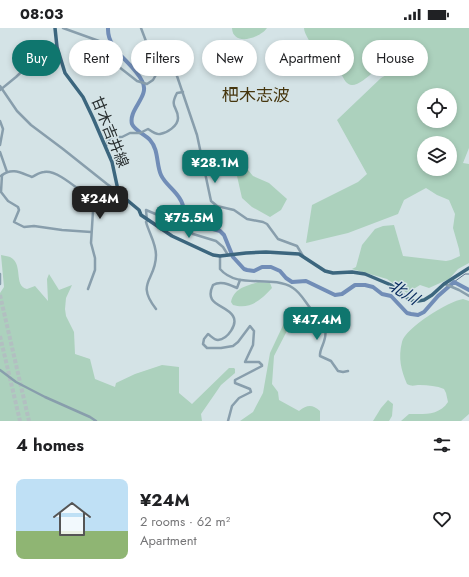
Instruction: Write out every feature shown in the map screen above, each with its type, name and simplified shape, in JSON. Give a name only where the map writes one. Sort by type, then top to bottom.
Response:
[{"type":"main road","name":"甘木吉井線","points":[[55,28],[56,40]]},
{"type":"main road","name":"甘木吉井線","points":[[61,60],[65,73],[83,97],[106,146],[112,162],[116,189],[139,210],[141,215],[147,221],[172,236],[214,255],[220,256],[266,252],[292,253],[303,256],[326,271],[334,273],[352,272],[365,274],[391,285],[413,301],[424,300],[444,284],[469,268]]},
{"type":"street","points":[[62,28],[93,38],[102,43],[114,63],[131,76]]},
{"type":"street","points":[[141,28],[146,40]]},
{"type":"street","points":[[17,76],[1,88],[17,111],[31,125],[116,189],[109,196],[98,203],[93,211],[91,247],[95,258],[95,270],[88,289]]},
{"type":"street","points":[[131,76],[138,81],[147,84],[150,83],[155,76]]},
{"type":"street","points":[[177,76],[197,135],[211,201],[217,206],[231,209],[246,218],[259,220],[267,224],[278,239],[297,246],[303,256]]},
{"type":"street","points":[[106,146],[108,141],[113,137],[122,137],[130,132],[140,133],[148,129],[157,134],[169,131],[178,120],[173,100],[177,93],[182,92]]},
{"type":"street","points":[[0,120],[3,129],[0,145]]},
{"type":"street","points":[[0,152],[7,172]]},
{"type":"street","points":[[91,232],[34,226],[24,227],[14,222],[19,210],[18,207],[8,201],[1,192],[1,176],[12,171],[21,172],[32,177],[43,172],[52,172],[98,203]]},
{"type":"street","points":[[156,309],[146,292],[146,288],[154,268],[156,254],[146,222],[145,211],[147,209],[159,216],[178,221],[193,234],[220,244],[228,255]]},
{"type":"street","points":[[220,256],[219,266],[222,271],[229,276],[240,280],[280,282],[296,290],[321,321],[325,329],[324,343],[320,356],[331,361],[338,371],[348,371]]},
{"type":"street","points":[[0,274],[0,284]]},
{"type":"street","points":[[228,421],[232,406],[239,398],[251,392],[250,389],[235,383],[235,380],[262,365],[259,362],[244,362],[253,345],[254,331],[250,326],[238,342],[229,347],[207,348],[204,344],[204,339],[208,334],[216,340],[219,340],[227,335],[234,325],[233,316],[230,312],[219,306],[213,300],[211,294],[213,285],[223,283],[237,288],[240,280]]},
{"type":"street","points":[[444,284],[469,296]]},
{"type":"street","points":[[0,370],[16,382],[96,421]]},
{"type":"green space","points":[[232,28],[267,28],[259,35],[242,39],[234,34]]},
{"type":"green space","points":[[304,28],[469,28],[469,148],[463,163],[469,164],[469,263],[458,269],[449,279],[429,288],[420,285],[407,293],[387,279],[352,269],[356,267],[362,245],[375,229],[383,226],[394,225],[403,256],[446,261],[460,256],[453,228],[455,214],[449,200],[426,188],[404,200],[398,214],[348,233],[306,243],[312,205],[358,182],[367,174],[337,120],[384,76],[428,76],[428,40],[362,40],[362,76],[369,76],[364,80],[352,85],[346,82],[342,76],[354,76],[354,40],[308,40]]},
{"type":"green space","points":[[236,158],[253,176],[269,183],[287,199],[281,210],[270,217],[252,207],[242,198],[237,176],[231,161]]},
{"type":"green space","points":[[1,255],[10,257],[14,260],[18,269],[20,284],[23,287],[27,289],[35,286],[48,301],[47,279],[49,274],[59,290],[72,285],[66,298],[65,309],[66,316],[74,332],[75,354],[90,359],[95,379],[115,387],[116,383],[135,374],[162,365],[179,367],[179,393],[192,404],[229,368],[234,368],[235,373],[221,385],[201,414],[202,421],[0,421],[0,293],[4,287]]},
{"type":"green space","points":[[258,282],[270,283],[272,288],[255,303],[245,306],[233,305],[231,302],[233,297],[241,288]]},
{"type":"green space","points":[[463,299],[469,301],[469,414],[461,421],[401,421],[409,414],[425,414],[440,410],[448,402],[444,389],[432,386],[412,386],[407,384],[400,359],[402,342],[405,336],[428,316],[456,301]]},
{"type":"green space","points":[[291,319],[289,327],[274,356],[272,384],[278,392],[279,400],[299,411],[305,407],[314,407],[320,411],[320,421],[240,421],[253,412],[263,393],[270,353],[285,321]]},
{"type":"green space","points":[[388,400],[393,404],[392,416],[389,421],[373,421],[381,408]]},
{"type":"waterway","name":"北川","points":[[108,28],[109,36],[116,50],[138,74],[144,87],[142,97],[133,113],[133,126],[153,144],[161,175],[182,202],[188,222],[220,231],[224,235],[233,257],[244,269],[254,271],[262,267],[271,267],[280,271],[292,282],[306,281],[335,295],[342,294],[355,285],[373,287],[382,294],[391,296],[407,313],[418,315],[424,312],[438,296],[454,282],[469,290]]},
{"type":"waterway","points":[[454,282],[465,274],[469,274]]},
{"type":"tunnel","points":[[0,295],[29,421]]},
{"type":"tunnel","points":[[0,336],[20,421]]},
{"type":"district","name":"杷木志波","points":[[256,95]]}]
